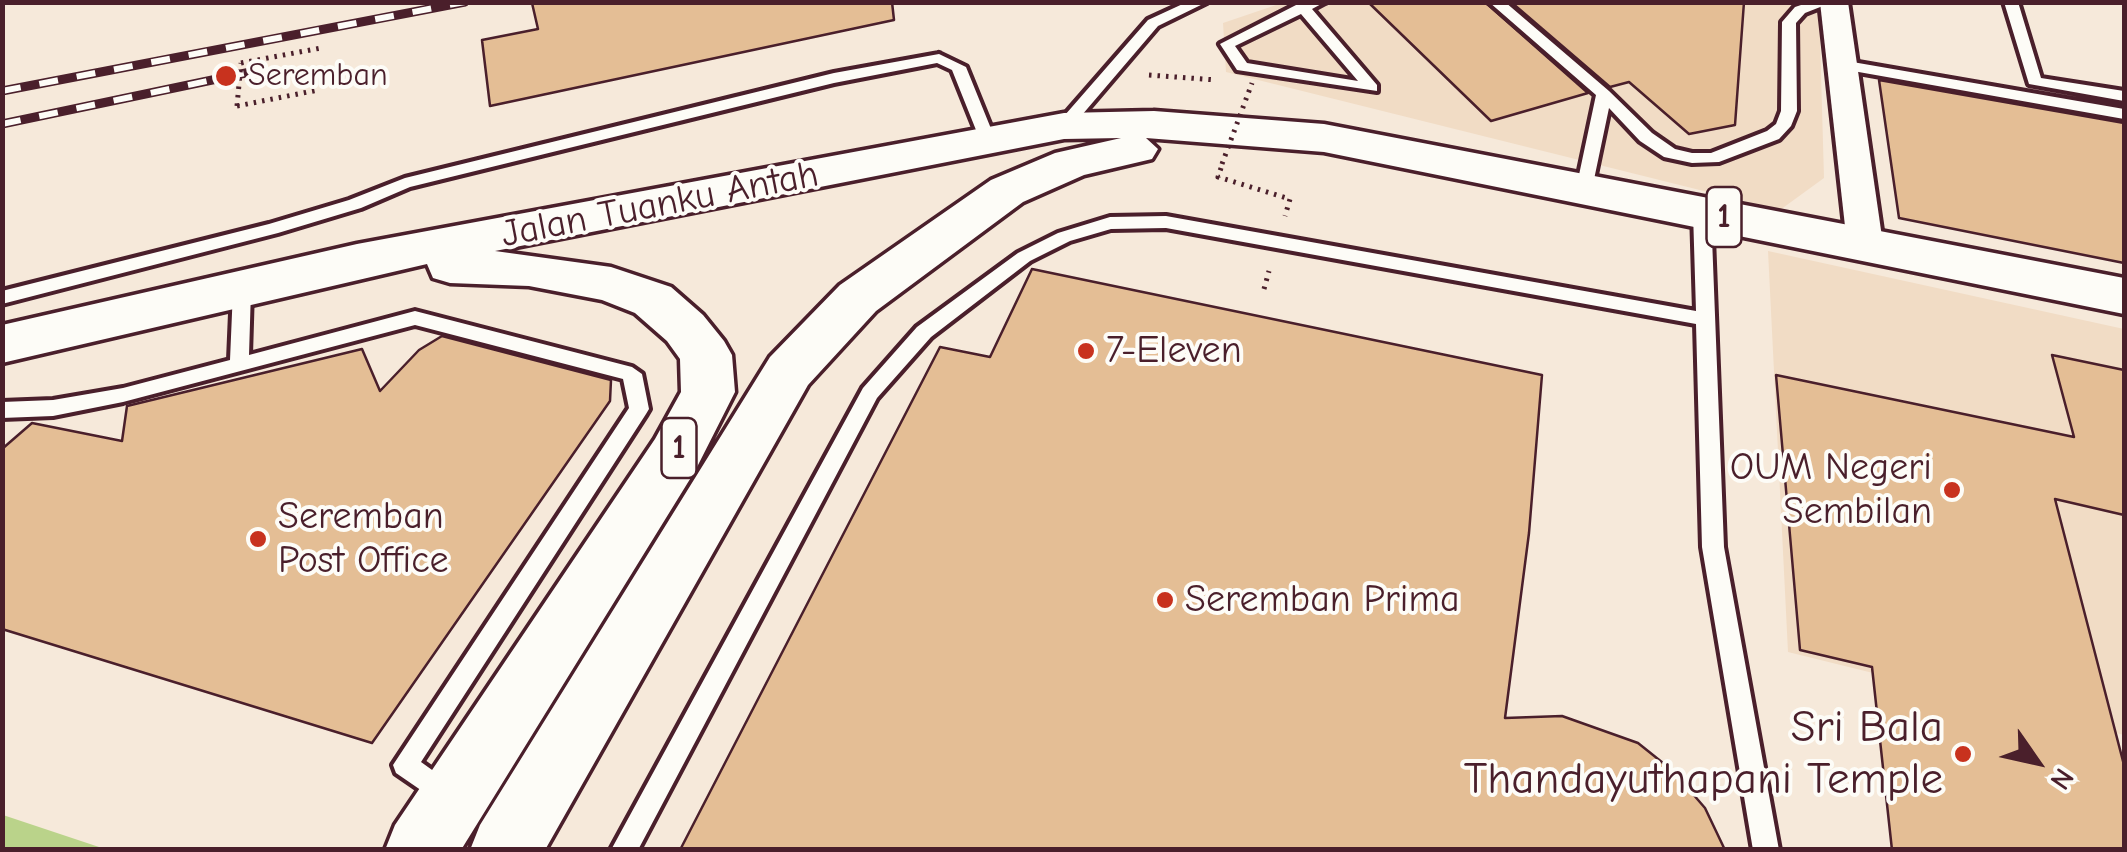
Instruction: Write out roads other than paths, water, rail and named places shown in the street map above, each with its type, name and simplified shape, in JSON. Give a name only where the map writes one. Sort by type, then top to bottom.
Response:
[{"type":"highway","name":"Jalan Tuanku Antah","points":[[2,344],[357,261],[1064,126],[1154,124],[1324,138]]},
{"type":"highway","name":"1","points":[[505,850],[789,372],[858,298],[1007,192],[1071,163],[1152,145],[1324,138],[2124,296]]},
{"type":"highway","name":"1","points":[[357,261],[529,269],[611,284],[653,300],[685,328],[706,355],[708,392],[675,456],[420,850]]},
{"type":"street","points":[[1834,2],[1865,244]]},
{"type":"lane","points":[[1064,126],[1153,23],[1200,2]]},
{"type":"lane","points":[[1496,2],[1604,94],[1646,137],[1670,153],[1713,158],[1774,135],[1783,126],[1789,111],[1789,22],[1800,10],[1826,2]]},
{"type":"lane","points":[[2011,2],[2034,81],[2124,96]]},
{"type":"lane","points":[[1310,5],[1326,34],[1372,88],[1242,67],[1227,44],[1310,5]]},
{"type":"lane","points":[[2,298],[272,230],[356,204],[405,183],[766,94],[939,58],[958,67],[988,141]]},
{"type":"lane","points":[[1841,65],[2124,114]]},
{"type":"lane","points":[[1584,190],[1604,94]]},
{"type":"lane","points":[[1702,212],[1713,547],[1766,850]]},
{"type":"lane","points":[[624,850],[870,393],[924,332],[1024,257],[1064,237],[1110,224],[1166,222],[1705,319]]},
{"type":"lane","points":[[239,365],[242,290]]},
{"type":"lane","points":[[2,410],[53,408],[123,395],[415,318],[632,374],[639,409],[405,765],[452,800]]},
{"type":"railway","points":[[2,91],[465,2]]},
{"type":"railway","points":[[2,124],[260,70]]},
{"type":"place","name":"Seremban","points":[[226,76]]},
{"type":"place","name":"7-Eleven","points":[[1086,351]]},
{"type":"place","name":"OUM Negeri Sembilan","points":[[1952,490]]},
{"type":"place","name":"Seremban Post Office","points":[[258,539]]},
{"type":"place","name":"Seremban Prima","points":[[1165,600]]},
{"type":"place","name":"Sri Bala Thandayuthapani Temple","points":[[1963,754]]}]
